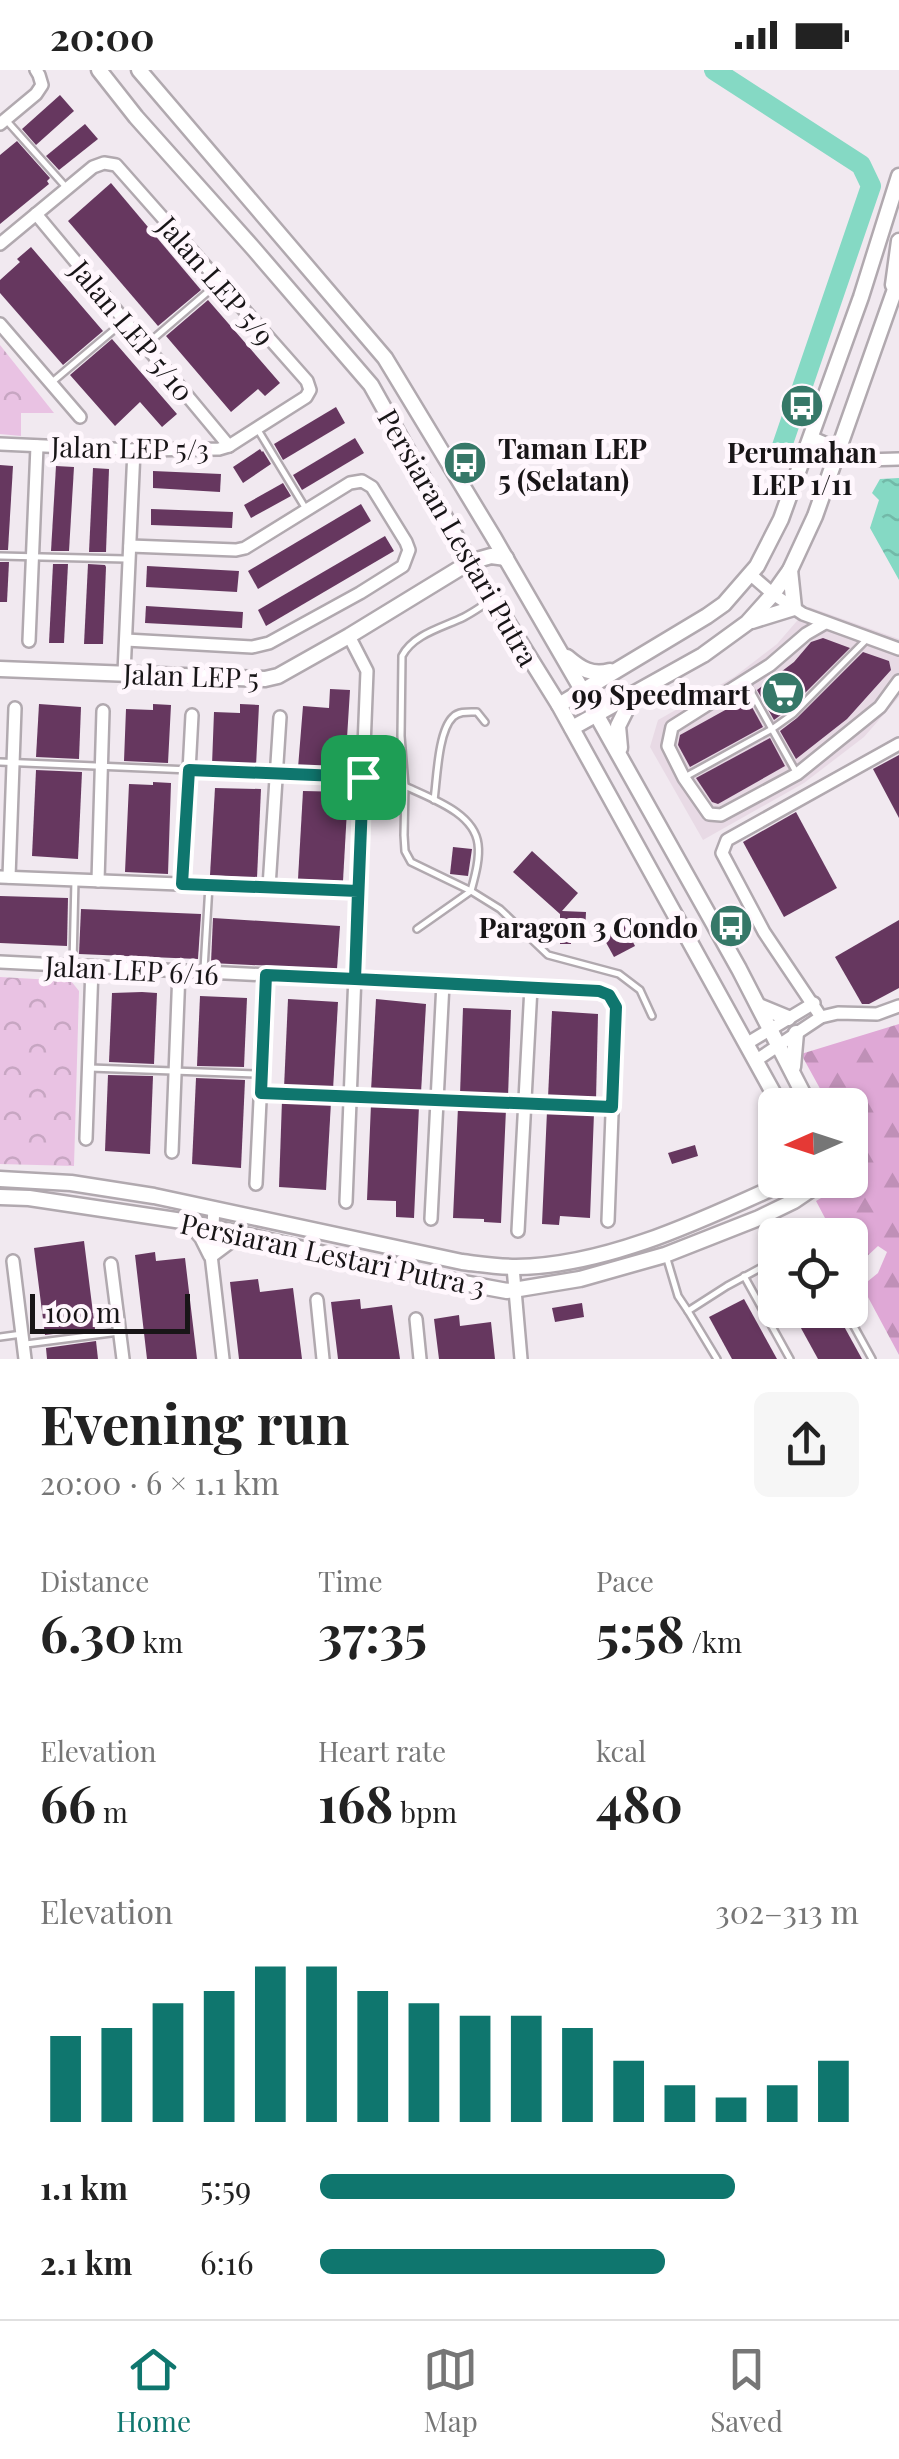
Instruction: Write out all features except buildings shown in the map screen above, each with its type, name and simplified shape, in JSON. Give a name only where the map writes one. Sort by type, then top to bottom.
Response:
[{"type":"street","points":[[3,122],[42,85],[36,70]]},
{"type":"street","name":"Persiaran Lestari Putra","points":[[99,70],[370,385],[470,562],[559,705],[771,1088]]},
{"type":"street","name":"Persiaran Lestari Putra","points":[[139,70],[385,358],[596,714],[801,1088]]},
{"type":"street","name":"Jalan LEP 5/9","points":[[67,188],[93,166],[116,165],[307,381],[310,390],[306,398]]},
{"type":"street","points":[[559,705],[707,616],[724,604],[757,566],[781,519],[899,176]]},
{"type":"street","points":[[0,244],[67,188]]},
{"type":"street","name":"Jalan LEP 5/10","points":[[36,214],[230,446]]},
{"type":"street","points":[[891,303],[899,242]]},
{"type":"street","points":[[572,728],[703,654],[746,624],[774,594],[815,516],[899,278]]},
{"type":"street","points":[[0,324],[80,417]]},
{"type":"street","name":"Jalan LEP 5/3","points":[[0,444],[212,450],[230,446],[306,398]]},
{"type":"street","points":[[810,436],[864,460],[899,459]]},
{"type":"street","points":[[28,641],[36,446]]},
{"type":"street","points":[[124,673],[134,450]]},
{"type":"street","points":[[126,640],[252,647],[269,643],[403,566],[409,550],[372,487],[362,482],[350,483],[245,548],[130,553]]},
{"type":"street","points":[[470,562],[491,556],[506,558]]},
{"type":"street","name":"Jalan LEP 5","points":[[0,670],[265,679],[278,676],[350,636],[470,562]]},
{"type":"street","points":[[790,570],[803,630],[798,640]]},
{"type":"street","points":[[750,574],[799,611],[899,649]]},
{"type":"street","points":[[746,624],[799,611]]},
{"type":"street","points":[[825,623],[770,665],[672,727],[668,746],[709,814],[721,815],[798,774],[880,707],[899,681]]},
{"type":"street","points":[[346,1202],[367,671],[350,636]]},
{"type":"street","points":[[559,650],[580,669],[600,674],[618,668]]},
{"type":"street","points":[[624,764],[618,726],[634,693]]},
{"type":"street","points":[[16,708],[7,763],[4,877],[358,891]]},
{"type":"street","points":[[98,881],[103,711]]},
{"type":"street","points":[[182,884],[192,714]]},
{"type":"street","points":[[269,888],[280,717]]},
{"type":"street","points":[[821,1016],[764,932],[722,853],[727,840],[899,744]]},
{"type":"street","name":"Jalan LEP 6/16","points":[[0,962],[599,991],[609,995],[616,1007],[612,1107]]},
{"type":"street","points":[[86,1139],[92,967]]},
{"type":"street","points":[[172,1152],[179,971]]},
{"type":"street","points":[[256,1184],[266,975]]},
{"type":"street","points":[[431,1218],[443,983]]},
{"type":"street","points":[[518,1231],[531,988]]},
{"type":"street","points":[[746,1044],[814,1003]]},
{"type":"street","points":[[759,1006],[788,1018]]},
{"type":"street","points":[[756,1061],[821,1016],[877,1014],[899,1006]]},
{"type":"street","points":[[792,1070],[796,1033]]},
{"type":"street","points":[[608,1221],[612,1107]]},
{"type":"street","name":"Persiaran Lestari Putra 3","points":[[0,1179],[71,1183],[154,1196],[462,1262],[513,1267],[588,1258],[640,1242],[758,1193]]},
{"type":"street","name":"Persiaran Lestari Putra 3","points":[[0,1197],[30,1198],[212,1226],[440,1280],[514,1291],[580,1279],[665,1255],[798,1198]]},
{"type":"street","points":[[214,1209],[211,1255],[223,1359]]},
{"type":"street","points":[[190,1222],[211,1255]]},
{"type":"street","points":[[211,1255],[235,1237],[253,1235]]},
{"type":"street","points":[[13,1260],[25,1359]]},
{"type":"street","points":[[111,1264],[123,1359]]},
{"type":"street","points":[[513,1267],[521,1359]]},
{"type":"street","points":[[317,1300],[323,1359]]},
{"type":"street","points":[[416,1319],[420,1359]]},
{"type":"lane","points":[[3,122],[67,188]]},
{"type":"lane","points":[[146,346],[220,282]]},
{"type":"lane","points":[[51,383],[125,320]]},
{"type":"lane","points":[[258,428],[306,509]]},
{"type":"lane","points":[[0,556],[130,553]]},
{"type":"lane","points":[[493,599],[414,641],[402,656],[405,851],[411,862],[500,909],[548,955],[619,974],[640,990],[652,1016]]},
{"type":"lane","points":[[684,778],[793,714],[868,638]]},
{"type":"lane","points":[[744,681],[798,774]]},
{"type":"lane","points":[[434,800],[445,728],[454,715],[462,712],[477,712],[485,722]]},
{"type":"lane","points":[[7,763],[363,777]]},
{"type":"lane","points":[[405,786],[460,815],[478,842],[471,891],[417,929]]},
{"type":"lane","points":[[73,966],[75,880]]},
{"type":"lane","points":[[204,972],[209,885]]},
{"type":"lane","points":[[88,1068],[262,1074]]},
{"type":"lane","points":[[261,1093],[612,1107]]},
{"type":"lane","points":[[665,1255],[678,1296],[718,1359]]},
{"type":"lane","points":[[688,1311],[758,1269]]},
{"type":"lane","points":[[744,1276],[790,1359]]},
{"type":"lane","points":[[855,1328],[872,1359]]},
{"type":"lane","points":[[0,1337],[120,1332]]},
{"type":"shaded area","points":[[809,607],[899,639],[899,697],[864,737],[804,783],[703,840],[650,747],[658,720],[734,677],[777,644]]},
{"type":"green space","points":[[0,345],[54,413],[21,413],[21,436],[0,434]]},
{"type":"green space","points":[[0,977],[71,981],[79,991],[74,1166],[0,1164]]},
{"type":"green space","points":[[899,1024],[899,1355],[868,1297],[868,1281],[878,1273],[887,1252],[878,1246],[868,1255],[868,1218],[825,1218],[816,1201],[868,1198],[868,1088],[820,1088],[801,1054]]},
{"type":"water","points":[[899,478],[899,580],[870,528],[879,500],[872,493],[880,479]]},
{"type":"waterway","points":[[714,70],[861,165],[871,186],[780,452],[787,455]]},
{"type":"place","name":"Perumahan LEP 1/11","points":[[802,406]]},
{"type":"place","name":"Taman LEP 5 (Selatan)","points":[[465,463]]},
{"type":"place","name":"99 Speedmart","points":[[783,693]]},
{"type":"place","name":"Paragon 3 Condo","points":[[731,926]]},
{"type":"route","points":[[363,777],[189,770],[182,884],[358,891],[355,979],[599,991],[609,995],[616,1007],[612,1107],[261,1093],[266,975],[355,979],[363,777]]}]
